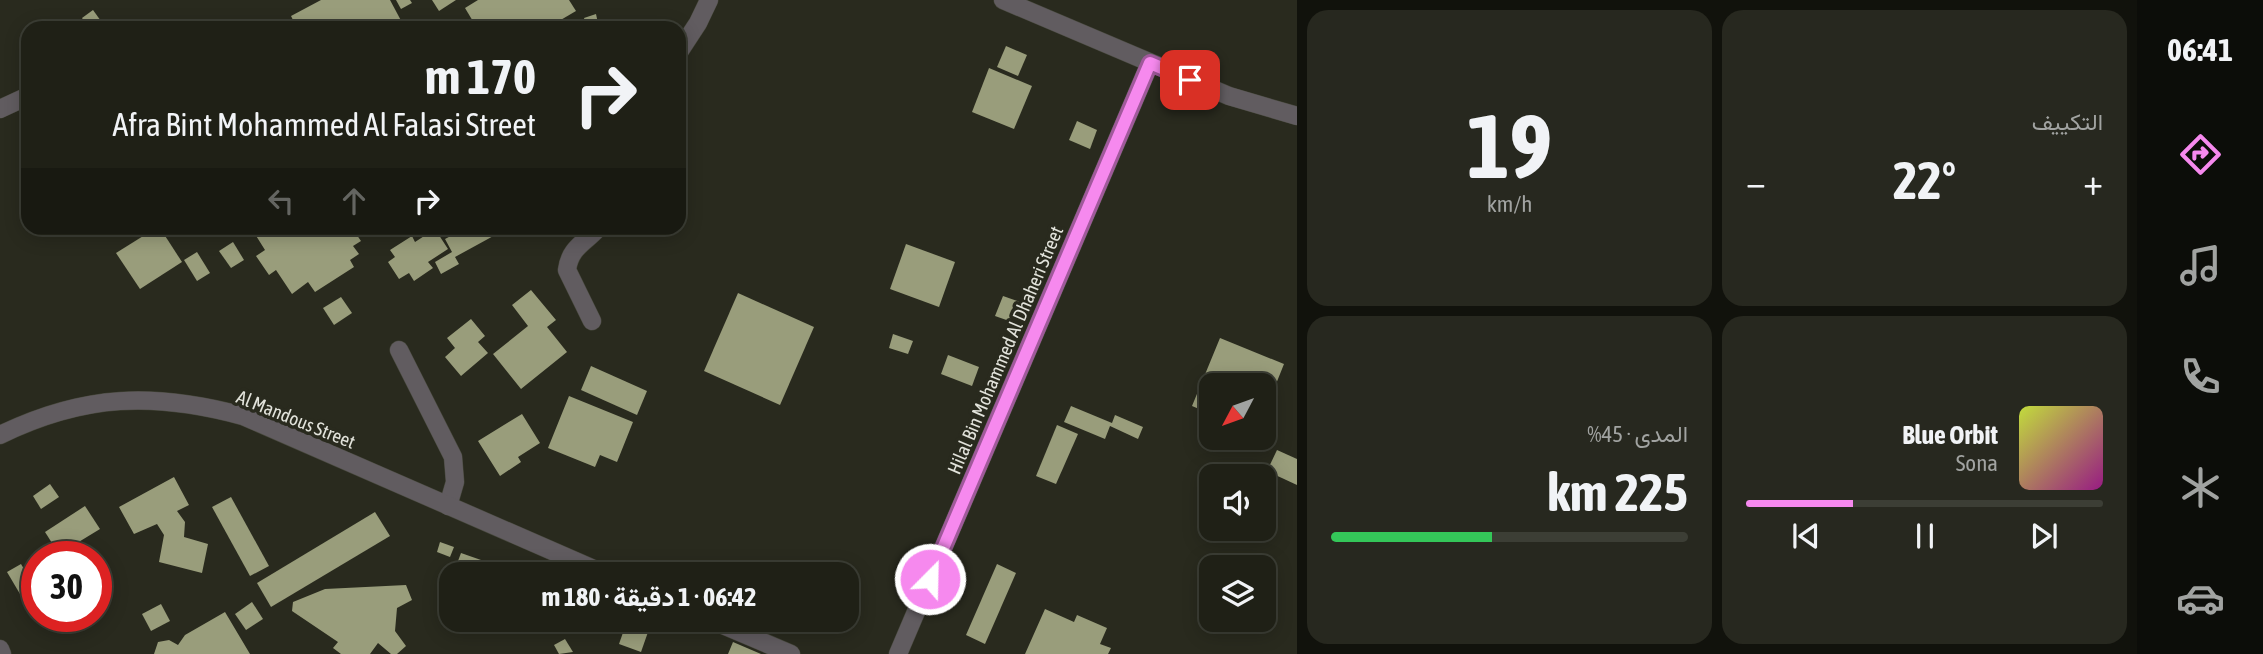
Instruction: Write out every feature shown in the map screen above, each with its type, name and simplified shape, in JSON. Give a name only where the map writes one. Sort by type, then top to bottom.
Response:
[{"type":"street","points":[[686,41],[709,0]]},
{"type":"street","points":[[1003,0],[1230,96],[1297,116]]},
{"type":"street","name":"Hilal Bin Mohammed Al Dhaheri Street","points":[[898,654],[1150,63]]},
{"type":"street","points":[[0,109],[21,99]]},
{"type":"street","points":[[589,235],[576,246],[568,261],[567,270],[592,321]]},
{"type":"street","points":[[399,350],[453,457],[455,482],[448,506]]},
{"type":"street","name":"Al Mandous Street","points":[[0,435],[25,422],[60,411],[97,403],[134,400],[183,403],[243,416],[577,562]]},
{"type":"street","points":[[739,632],[791,654]]},
{"type":"building","points":[[321,0],[390,0],[401,21],[294,21],[291,16]]},
{"type":"building","points":[[396,0],[410,0],[412,3],[401,9]]},
{"type":"building","points":[[432,0],[456,0],[439,11]]},
{"type":"building","points":[[478,0],[569,0],[576,11],[559,21],[473,21],[465,8]]},
{"type":"building","points":[[93,10],[101,21],[84,21],[82,18]]},
{"type":"building","points":[[596,14],[598,21],[585,21],[584,18]]},
{"type":"building","points":[[1006,46],[1027,55],[1018,76],[997,67]]},
{"type":"building","points":[[989,68],[1032,86],[1014,129],[972,112]]},
{"type":"building","points":[[1077,121],[1097,130],[1090,149],[1069,140]]},
{"type":"building","points":[[145,235],[165,235],[182,262],[140,289],[116,253]]},
{"type":"building","points":[[256,235],[357,235],[361,241],[353,246],[359,254],[350,260],[354,267],[315,292],[308,282],[292,294],[276,270],[269,275],[256,256],[265,250]]},
{"type":"building","points":[[426,235],[439,235],[448,249],[428,262],[433,268],[414,281],[409,273],[399,279],[388,262],[395,257],[390,250],[412,236],[415,242]]},
{"type":"building","points":[[453,235],[495,235],[455,257],[459,264],[441,274],[435,262],[452,252],[445,239]]},
{"type":"building","points":[[233,242],[244,260],[231,268],[219,251]]},
{"type":"building","points":[[906,244],[955,262],[939,307],[890,289]]},
{"type":"building","points":[[197,252],[210,273],[197,281],[184,260]]},
{"type":"building","points":[[531,290],[556,320],[547,327],[567,352],[521,389],[493,354],[528,326],[512,305]]},
{"type":"building","points":[[738,293],[814,327],[780,405],[704,371]]},
{"type":"building","points":[[1003,296],[1023,303],[1015,323],[995,316]]},
{"type":"building","points":[[341,297],[352,313],[334,325],[323,308]]},
{"type":"building","points":[[471,319],[485,336],[478,342],[488,353],[461,376],[445,357],[455,348],[447,338]]},
{"type":"building","points":[[893,334],[913,341],[908,354],[889,348]]},
{"type":"building","points":[[1220,338],[1284,364],[1276,384],[1276,373],[1206,373]]},
{"type":"building","points":[[948,355],[979,367],[972,386],[941,374]]},
{"type":"building","points":[[591,366],[647,391],[637,415],[581,390]]},
{"type":"building","points":[[1199,389],[1199,409],[1192,406]]},
{"type":"building","points":[[569,396],[633,422],[617,462],[600,455],[595,467],[548,448]]},
{"type":"building","points":[[1071,406],[1112,423],[1115,415],[1143,427],[1138,439],[1110,426],[1105,439],[1064,422]]},
{"type":"building","points":[[522,414],[540,443],[518,457],[521,462],[500,476],[478,441]]},
{"type":"building","points":[[1057,425],[1078,434],[1056,484],[1036,476]]},
{"type":"building","points":[[1277,450],[1297,459],[1297,485],[1276,475],[1276,464],[1270,464]]},
{"type":"building","points":[[174,477],[189,505],[177,511],[185,522],[184,537],[208,544],[202,573],[159,562],[164,535],[157,524],[134,534],[119,507]]},
{"type":"building","points":[[50,484],[59,497],[41,509],[33,496]]},
{"type":"building","points":[[231,497],[269,566],[250,576],[212,507]]},
{"type":"building","points":[[85,506],[100,529],[80,541],[51,541],[45,532]]},
{"type":"building","points":[[375,512],[390,536],[271,607],[257,583]]},
{"type":"building","points":[[440,542],[454,547],[450,557],[437,552]]},
{"type":"building","points":[[461,553],[481,560],[480,562],[458,562]]},
{"type":"building","points":[[21,564],[21,593],[20,594],[7,572]]},
{"type":"building","points":[[997,564],[1016,573],[985,644],[966,635]]},
{"type":"building","points":[[406,585],[412,600],[397,608],[395,631],[406,646],[397,654],[391,654],[378,643],[370,654],[341,654],[333,648],[338,642],[292,611],[293,602],[325,589]]},
{"type":"building","points":[[252,602],[263,619],[246,630],[235,614]]},
{"type":"building","points":[[161,604],[170,621],[151,631],[142,614]]},
{"type":"building","points":[[1045,609],[1074,622],[1077,615],[1107,628],[1100,644],[1111,648],[1108,654],[1025,654]]},
{"type":"building","points":[[225,612],[250,654],[154,654],[158,642],[169,640],[178,645],[185,635]]},
{"type":"building","points":[[623,632],[648,632],[641,652],[619,644]]},
{"type":"building","points":[[565,639],[573,652],[559,654],[554,645]]},
{"type":"building","points":[[733,642],[761,654],[728,654]]},
{"type":"route","points":[[930,579],[1150,63],[1190,80]]}]
